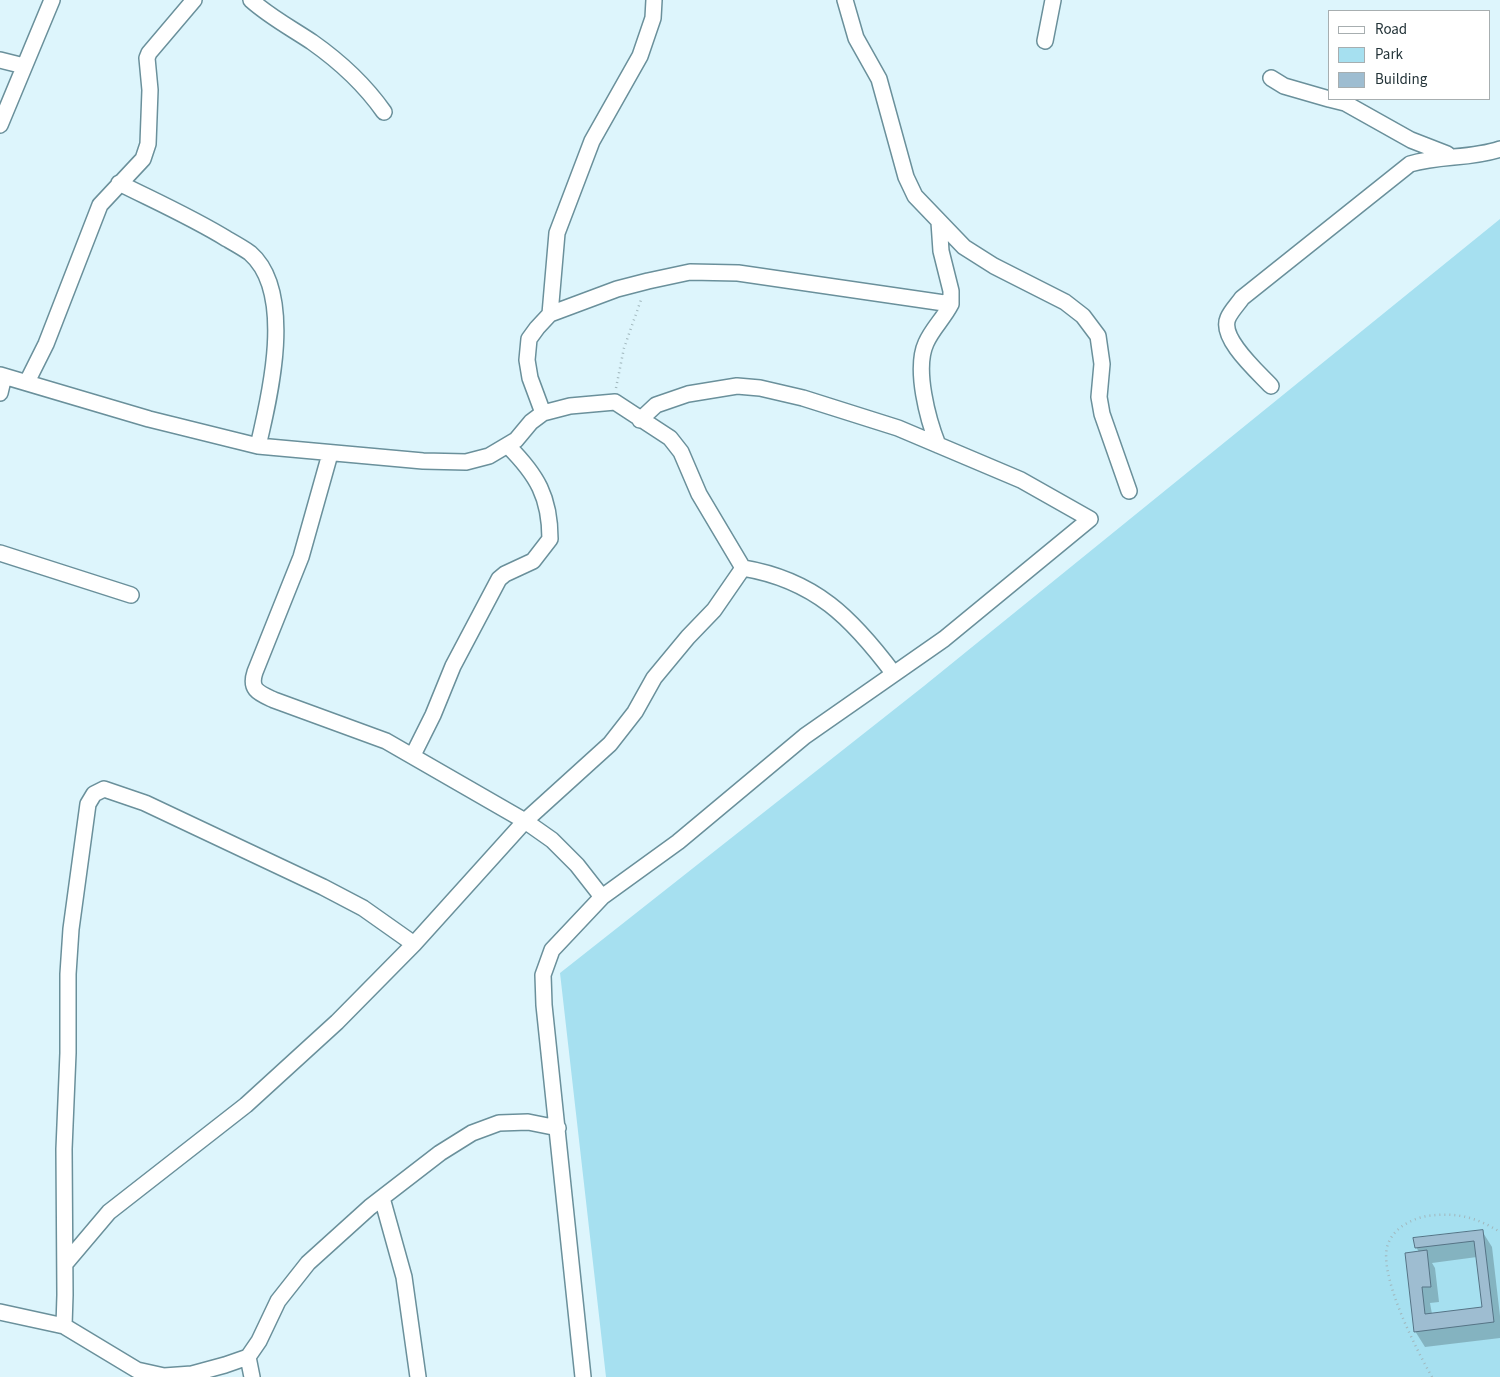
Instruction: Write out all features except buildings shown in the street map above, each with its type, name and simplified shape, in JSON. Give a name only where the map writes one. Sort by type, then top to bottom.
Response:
[{"type":"street","points":[[27,382],[46,344],[100,205],[119,183],[133,172],[143,158],[148,144],[150,90],[147,58],[149,53],[194,0]]},
{"type":"street","points":[[251,0],[280,23],[312,42],[335,61],[370,91],[384,112]]},
{"type":"street","points":[[550,314],[557,233],[592,141],[640,56],[653,18],[654,0]]},
{"type":"street","points":[[845,0],[856,38],[879,79],[906,177],[915,196],[964,247],[979,257],[1065,302],[1082,316],[1098,336],[1102,364],[1099,397],[1102,414],[1129,491]]},
{"type":"street","points":[[1045,41],[1053,0]]},
{"type":"street","points":[[0,125],[51,1]]},
{"type":"street","points":[[0,60],[24,66]]},
{"type":"street","points":[[1271,78],[1284,86],[1328,99]]},
{"type":"street","points":[[1333,100],[1345,103],[1411,140],[1453,157]]},
{"type":"street","points":[[1271,386],[1234,345],[1228,333],[1227,319],[1242,298],[1410,164],[1430,158],[1453,157],[1500,149]]},
{"type":"street","points":[[119,183],[214,231],[250,253],[265,272],[274,307],[276,326],[269,398],[258,446]]},
{"type":"street","points":[[938,445],[929,422],[922,364],[925,344],[951,304],[951,291],[941,251],[939,222]]},
{"type":"street","points":[[543,413],[529,369],[529,339],[550,314],[648,281],[690,272],[738,273],[951,304]]},
{"type":"street","points":[[0,393],[2,375],[148,419],[258,446],[330,454],[466,462],[490,456],[508,446],[543,413],[570,406],[615,402],[670,438],[681,452],[699,494],[743,568],[785,578],[809,590],[843,614],[870,642],[894,674]]},
{"type":"street","points":[[583,1377],[543,975],[552,950],[602,897],[678,842],[805,736],[944,639],[1090,519],[1021,480],[888,425],[803,398],[760,388],[737,386],[688,394],[656,405],[640,420]]},
{"type":"street","points":[[414,755],[434,715],[453,666],[499,579],[505,574],[533,561],[550,539],[547,502],[531,471],[508,446]]},
{"type":"street","points":[[330,454],[301,557],[268,635],[252,682],[254,688],[258,693],[274,700],[386,741],[414,755],[525,821],[564,853],[602,897]]},
{"type":"street","points":[[0,553],[130,595]]},
{"type":"street","points":[[65,1264],[109,1212],[246,1105],[338,1022],[414,944],[525,821],[610,744],[635,712],[654,678],[688,637],[714,610],[743,568]]},
{"type":"street","points":[[64,1326],[64,1150],[68,1053],[68,974],[76,888],[88,804],[94,794],[104,789],[145,803],[323,887],[363,908],[414,944]]},
{"type":"street","points":[[0,1312],[64,1326],[137,1370],[164,1376],[192,1374],[225,1366],[248,1357],[292,1281],[308,1263],[382,1198],[440,1153],[472,1133],[499,1123],[513,1121],[558,1128]]},
{"type":"street","points":[[382,1198],[404,1277],[418,1377]]},
{"type":"street","points":[[248,1357],[252,1377]]},
{"type":"path","points":[[615,402],[617,379],[624,348],[648,281]]},
{"type":"path","points":[[1432,1377],[1395,1302],[1388,1271],[1388,1245],[1399,1228],[1416,1218],[1436,1215],[1466,1215],[1500,1232]]},
{"type":"green space","points":[[1500,219],[1500,1377],[606,1377],[560,973],[924,686]]}]
